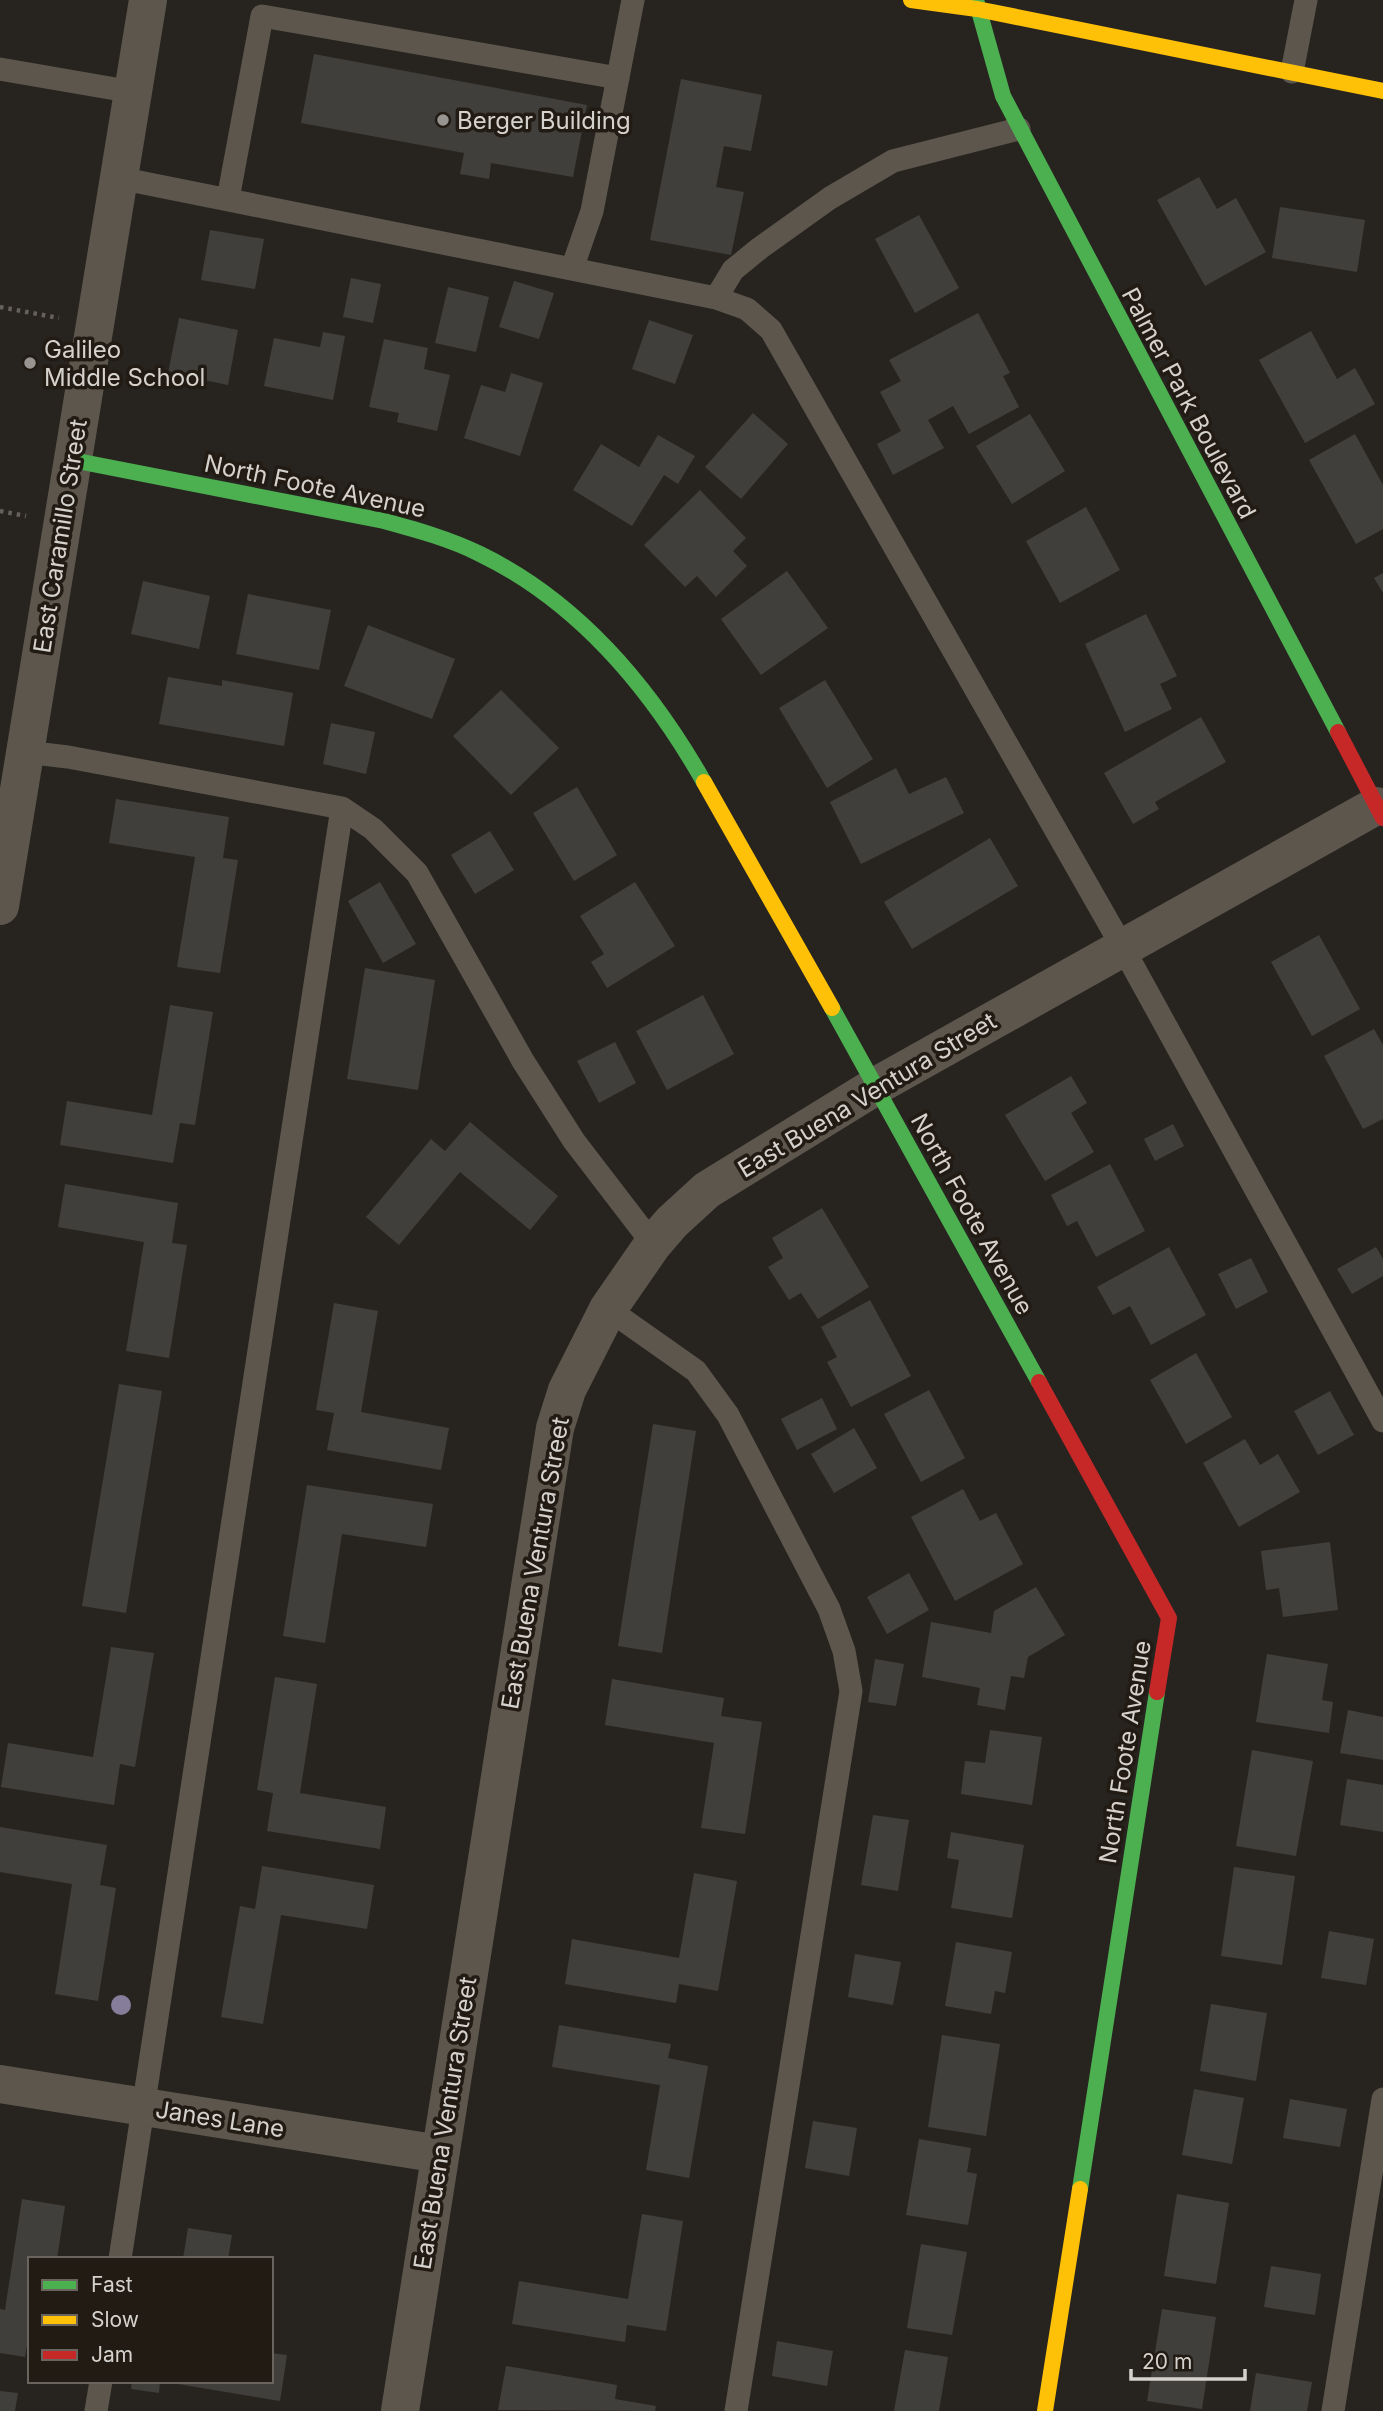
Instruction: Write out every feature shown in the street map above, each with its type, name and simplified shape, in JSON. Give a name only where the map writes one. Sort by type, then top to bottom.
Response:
[{"type":"street","name":"East Caramillo Street","points":[[0,905],[148,0]]},
{"type":"street","points":[[911,0],[977,4],[1383,91]]},
{"type":"street","name":"Palmer Park Boulevard","points":[[977,4],[1003,96],[1019,129],[1380,812]]},
{"type":"street","name":"North Foote Avenue","points":[[72,460],[371,517],[444,539],[481,554],[527,582],[616,658],[653,700],[682,744],[876,1086],[1169,1618],[1045,2411]]},
{"type":"street","name":"East Buena Ventura Street","points":[[400,2411],[555,1428],[567,1390],[608,1309],[653,1244],[672,1222],[707,1190],[876,1086],[1123,948],[1380,812]]},
{"type":"street","name":"Janes Lane","points":[[0,2084],[440,2154]]},
{"type":"lane","points":[[572,269],[592,211],[633,0]]},
{"type":"lane","points":[[1292,72],[1306,0]]},
{"type":"lane","points":[[228,199],[262,16],[618,78]]},
{"type":"lane","points":[[0,69],[133,92]]},
{"type":"lane","points":[[716,298],[733,270],[760,248],[830,198],[893,161],[1019,129]]},
{"type":"lane","points":[[119,178],[716,298],[747,309],[771,330],[1123,948],[1383,1421]]},
{"type":"lane","points":[[24,752],[68,757],[342,808],[373,829],[417,873],[523,1061],[574,1141],[653,1244]]},
{"type":"lane","points":[[120,2257],[342,808]]},
{"type":"lane","points":[[608,1309],[696,1371],[728,1415],[829,1609],[844,1651],[851,1691],[736,2411]]},
{"type":"lane","points":[[1333,2411],[1383,2099]]},
{"type":"lane","points":[[96,2411],[101,2383]]},
{"type":"path","points":[[0,307],[60,318]]},
{"type":"path","points":[[0,511],[26,516]]},
{"type":"building","name":"Berger Building","points":[[314,54],[587,105],[573,177],[491,163],[489,179],[460,174],[464,153],[301,123]]},
{"type":"building","points":[[681,79],[762,95],[751,151],[724,146],[716,187],[744,192],[731,255],[650,240]]},
{"type":"building","points":[[1199,177],[1217,209],[1236,198],[1266,252],[1205,286],[1157,200]]},
{"type":"building","points":[[1280,207],[1365,220],[1357,272],[1272,258]]},
{"type":"building","points":[[919,215],[959,288],[915,313],[875,239]]},
{"type":"building","points":[[210,230],[264,239],[255,289],[201,280]]},
{"type":"building","points":[[351,278],[381,284],[373,323],[343,317]]},
{"type":"building","points":[[514,281],[554,293],[539,339],[499,327]]},
{"type":"building","points":[[448,287],[489,297],[476,352],[435,343]]},
{"type":"building","points":[[978,313],[1010,373],[1003,376],[1019,407],[969,434],[953,406],[928,420],[944,448],[893,475],[877,444],[901,431],[880,392],[901,381],[889,360]]},
{"type":"building","points":[[179,318],[238,330],[228,385],[168,373]]},
{"type":"building","points":[[649,320],[693,335],[675,384],[632,369]]},
{"type":"building","points":[[1311,331],[1337,379],[1355,368],[1375,404],[1305,443],[1259,360]]},
{"type":"building","points":[[323,332],[345,336],[333,400],[264,386],[274,338],[320,347]]},
{"type":"building","points":[[384,339],[428,348],[424,369],[450,375],[437,431],[397,422],[399,413],[369,407]]},
{"type":"building","points":[[511,373],[543,383],[520,456],[464,438],[481,385],[505,392]]},
{"type":"building","points":[[753,413],[788,444],[741,499],[705,467]]},
{"type":"building","points":[[1030,414],[1065,471],[1012,504],[976,446]]},
{"type":"building","points":[[1355,434],[1383,485],[1383,529],[1356,544],[1309,460]]},
{"type":"building","points":[[658,435],[695,456],[678,484],[664,475],[632,526],[573,490],[601,444],[639,467]]},
{"type":"building","points":[[700,490],[746,538],[733,551],[747,566],[716,597],[697,576],[685,587],[644,545]]},
{"type":"building","points":[[1086,507],[1120,570],[1060,603],[1026,541]]},
{"type":"building","points":[[787,571],[828,628],[761,675],[721,619]]},
{"type":"building","points":[[1383,573],[1383,593],[1374,578]]},
{"type":"building","points":[[143,581],[210,596],[199,649],[131,634]]},
{"type":"building","points":[[248,594],[331,610],[319,670],[236,654]]},
{"type":"building","points":[[1146,614],[1177,676],[1160,684],[1172,709],[1125,732],[1085,644]]},
{"type":"building","points":[[368,625],[455,659],[432,719],[344,686]]},
{"type":"building","points":[[168,677],[222,686],[222,680],[293,693],[284,746],[159,724]]},
{"type":"building","points":[[825,680],[873,759],[827,788],[779,708]]},
{"type":"building","points":[[501,690],[559,748],[511,795],[453,736]]},
{"type":"building","points":[[1201,717],[1226,762],[1155,802],[1159,809],[1133,824],[1104,773]]},
{"type":"building","points":[[331,723],[375,732],[366,774],[323,764]]},
{"type":"building","points":[[896,768],[909,794],[946,777],[964,813],[861,864],[830,802]]},
{"type":"building","points":[[577,787],[617,855],[574,881],[533,813]]},
{"type":"building","points":[[116,799],[229,817],[223,858],[238,860],[220,973],[177,967],[195,857],[109,843]]},
{"type":"building","points":[[490,831],[514,870],[475,894],[451,855]]},
{"type":"building","points":[[990,838],[1018,886],[912,949],[884,902]]},
{"type":"building","points":[[380,882],[416,944],[383,963],[348,901]]},
{"type":"building","points":[[635,882],[675,946],[607,988],[591,962],[604,954],[580,916]]},
{"type":"building","points":[[1319,935],[1360,1009],[1312,1036],[1271,962]]},
{"type":"building","points":[[365,968],[435,980],[418,1090],[347,1079]]},
{"type":"building","points":[[703,995],[734,1054],[667,1090],[636,1031]]},
{"type":"building","points":[[170,1005],[213,1012],[195,1125],[180,1123],[173,1163],[60,1145],[67,1101],[152,1115]]},
{"type":"building","points":[[1374,1029],[1383,1045],[1383,1119],[1363,1129],[1324,1056]]},
{"type":"building","points":[[615,1042],[636,1083],[599,1103],[577,1061]]},
{"type":"building","points":[[1071,1076],[1087,1103],[1071,1113],[1094,1152],[1045,1181],[1005,1115]]},
{"type":"building","points":[[470,1122],[558,1196],[530,1230],[460,1172],[399,1245],[366,1217],[431,1139],[445,1151]]},
{"type":"building","points":[[1173,1124],[1184,1146],[1155,1161],[1144,1139]]},
{"type":"building","points":[[1110,1164],[1145,1231],[1096,1257],[1077,1221],[1067,1226],[1051,1195]]},
{"type":"building","points":[[65,1184],[178,1203],[172,1243],[187,1245],[169,1358],[126,1351],[144,1242],[58,1227]]},
{"type":"building","points":[[822,1208],[869,1287],[818,1319],[801,1293],[789,1300],[768,1267],[783,1258],[772,1238]]},
{"type":"building","points":[[1169,1247],[1206,1315],[1151,1345],[1130,1306],[1113,1315],[1097,1287]]},
{"type":"building","points":[[1376,1247],[1383,1259],[1383,1276],[1352,1294],[1337,1269]]},
{"type":"building","points":[[1251,1258],[1268,1292],[1236,1309],[1218,1274]]},
{"type":"building","points":[[870,1300],[911,1376],[851,1407],[827,1362],[837,1357],[821,1327]]},
{"type":"building","points":[[334,1303],[378,1311],[361,1412],[449,1428],[441,1470],[327,1450],[334,1413],[316,1410]]},
{"type":"building","points":[[1196,1353],[1232,1417],[1186,1444],[1150,1380]]},
{"type":"building","points":[[119,1384],[162,1391],[126,1613],[82,1606]]},
{"type":"building","points":[[929,1390],[965,1458],[921,1482],[884,1414]]},
{"type":"building","points":[[1330,1391],[1354,1435],[1318,1455],[1294,1411]]},
{"type":"building","points":[[822,1398],[837,1429],[797,1450],[781,1419]]},
{"type":"building","points":[[653,1424],[696,1431],[662,1653],[618,1646]]},
{"type":"building","points":[[854,1428],[877,1468],[834,1493],[811,1454]]},
{"type":"building","points":[[1245,1439],[1260,1465],[1278,1454],[1300,1492],[1239,1527],[1203,1463]]},
{"type":"building","points":[[307,1485],[433,1504],[426,1547],[342,1534],[325,1643],[283,1636]]},
{"type":"building","points":[[963,1489],[980,1521],[996,1513],[1023,1564],[955,1601],[911,1517]]},
{"type":"building","points":[[1330,1542],[1338,1610],[1283,1617],[1279,1588],[1266,1590],[1261,1551]]},
{"type":"building","points":[[909,1573],[929,1610],[887,1634],[867,1597]]},
{"type":"building","points":[[1036,1587],[1065,1635],[1028,1657],[1024,1678],[1011,1676],[1005,1710],[977,1705],[980,1688],[922,1677],[931,1622],[991,1633],[994,1611]]},
{"type":"building","points":[[111,1647],[154,1653],[135,1767],[120,1764],[114,1805],[1,1787],[8,1743],[93,1757]]},
{"type":"building","points":[[1267,1654],[1328,1664],[1322,1700],[1333,1702],[1329,1733],[1256,1722]]},
{"type":"building","points":[[875,1659],[904,1664],[896,1706],[868,1702]]},
{"type":"building","points":[[275,1677],[317,1684],[300,1793],[386,1807],[380,1849],[267,1831],[273,1793],[257,1790]]},
{"type":"building","points":[[612,1679],[724,1698],[721,1716],[762,1722],[745,1834],[701,1828],[714,1743],[605,1725]]},
{"type":"building","points":[[1348,1710],[1383,1717],[1383,1760],[1340,1753]]},
{"type":"building","points":[[990,1730],[1042,1737],[1032,1805],[961,1794],[965,1761],[985,1763]]},
{"type":"building","points":[[1252,1750],[1313,1761],[1296,1856],[1236,1846]]},
{"type":"building","points":[[1347,1779],[1383,1785],[1383,1832],[1340,1825]]},
{"type":"building","points":[[873,1815],[909,1820],[898,1891],[861,1885]]},
{"type":"building","points":[[0,1827],[107,1845],[100,1885],[116,1888],[98,2001],[55,1994],[72,1884],[0,1872]]},
{"type":"building","points":[[951,1832],[1024,1845],[1012,1918],[951,1908],[959,1860],[947,1858]]},
{"type":"building","points":[[262,1866],[374,1885],[367,1929],[281,1915],[263,2024],[221,2017],[240,1906],[255,1909]]},
{"type":"building","points":[[1234,1867],[1295,1876],[1282,1965],[1221,1956]]},
{"type":"building","points":[[694,1873],[737,1881],[718,1991],[679,1984],[676,2003],[565,1984],[572,1939],[679,1958]]},
{"type":"building","points":[[1329,1931],[1374,1939],[1366,1985],[1321,1978]]},
{"type":"building","points":[[956,1942],[1012,1952],[1005,1993],[995,1991],[991,2014],[945,2006]]},
{"type":"building","points":[[855,1954],[901,1962],[893,2005],[848,1997]]},
{"type":"building","points":[[1211,2004],[1267,2013],[1256,2081],[1200,2071]]},
{"type":"building","points":[[559,2025],[671,2044],[668,2058],[708,2066],[689,2178],[646,2170],[660,2085],[552,2067]]},
{"type":"building","points":[[942,2035],[1000,2044],[986,2136],[928,2127]]},
{"type":"building","points":[[1194,2089],[1244,2098],[1232,2164],[1182,2155]]},
{"type":"building","points":[[1290,2099],[1347,2109],[1340,2147],[1283,2138]]},
{"type":"building","points":[[813,2121],[857,2128],[849,2176],[805,2168]]},
{"type":"building","points":[[919,2139],[971,2148],[967,2172],[977,2174],[968,2225],[906,2215]]},
{"type":"building","points":[[1177,2194],[1229,2203],[1216,2284],[1164,2276]]},
{"type":"building","points":[[22,2199],[65,2206],[57,2257],[28,2257],[28,2340],[25,2357],[0,2353],[0,2309],[5,2310]]},
{"type":"building","points":[[642,2214],[683,2221],[666,2331],[627,2325],[625,2342],[512,2324],[519,2281],[628,2299]]},
{"type":"building","points":[[188,2228],[232,2235],[228,2257],[183,2257]]},
{"type":"building","points":[[921,2244],[967,2252],[952,2335],[907,2328]]},
{"type":"building","points":[[1271,2266],[1321,2274],[1315,2315],[1264,2307]]},
{"type":"building","points":[[1162,2309],[1216,2317],[1202,2409],[1147,2401]]},
{"type":"building","points":[[777,2341],[833,2351],[827,2386],[772,2376]]},
{"type":"building","points":[[905,2350],[948,2357],[939,2411],[894,2411]]},
{"type":"building","points":[[273,2353],[287,2355],[280,2401],[178,2384],[273,2383]]},
{"type":"building","points":[[506,2366],[617,2385],[615,2399],[656,2406],[655,2411],[498,2410]]},
{"type":"building","points":[[1256,2373],[1312,2382],[1307,2411],[1250,2411]]},
{"type":"building","points":[[132,2383],[160,2383],[159,2393],[131,2389]]},
{"type":"building","points":[[0,2391],[18,2393],[15,2411],[0,2411]]},
{"type":"traffic: fast","points":[[976,0],[1003,96],[1338,732]]},
{"type":"traffic: fast","points":[[72,460],[384,521],[445,539],[480,554],[549,597],[609,651],[661,714],[704,782]]},
{"type":"traffic: fast","points":[[832,1008],[1039,1382]]},
{"type":"traffic: fast","points":[[1080,2189],[1157,1692]]},
{"type":"traffic: slow","points":[[911,0],[977,9],[1383,91]]},
{"type":"traffic: slow","points":[[704,782],[832,1008]]},
{"type":"traffic: slow","points":[[1045,2411],[1080,2189]]},
{"type":"traffic: jam","points":[[1338,732],[1383,818]]},
{"type":"traffic: jam","points":[[1039,1382],[1169,1618],[1157,1692]]},
{"type":"place","name":"Berger Building","points":[[443,120]]},
{"type":"place","name":"Galileo Middle School","points":[[30,363]]}]
